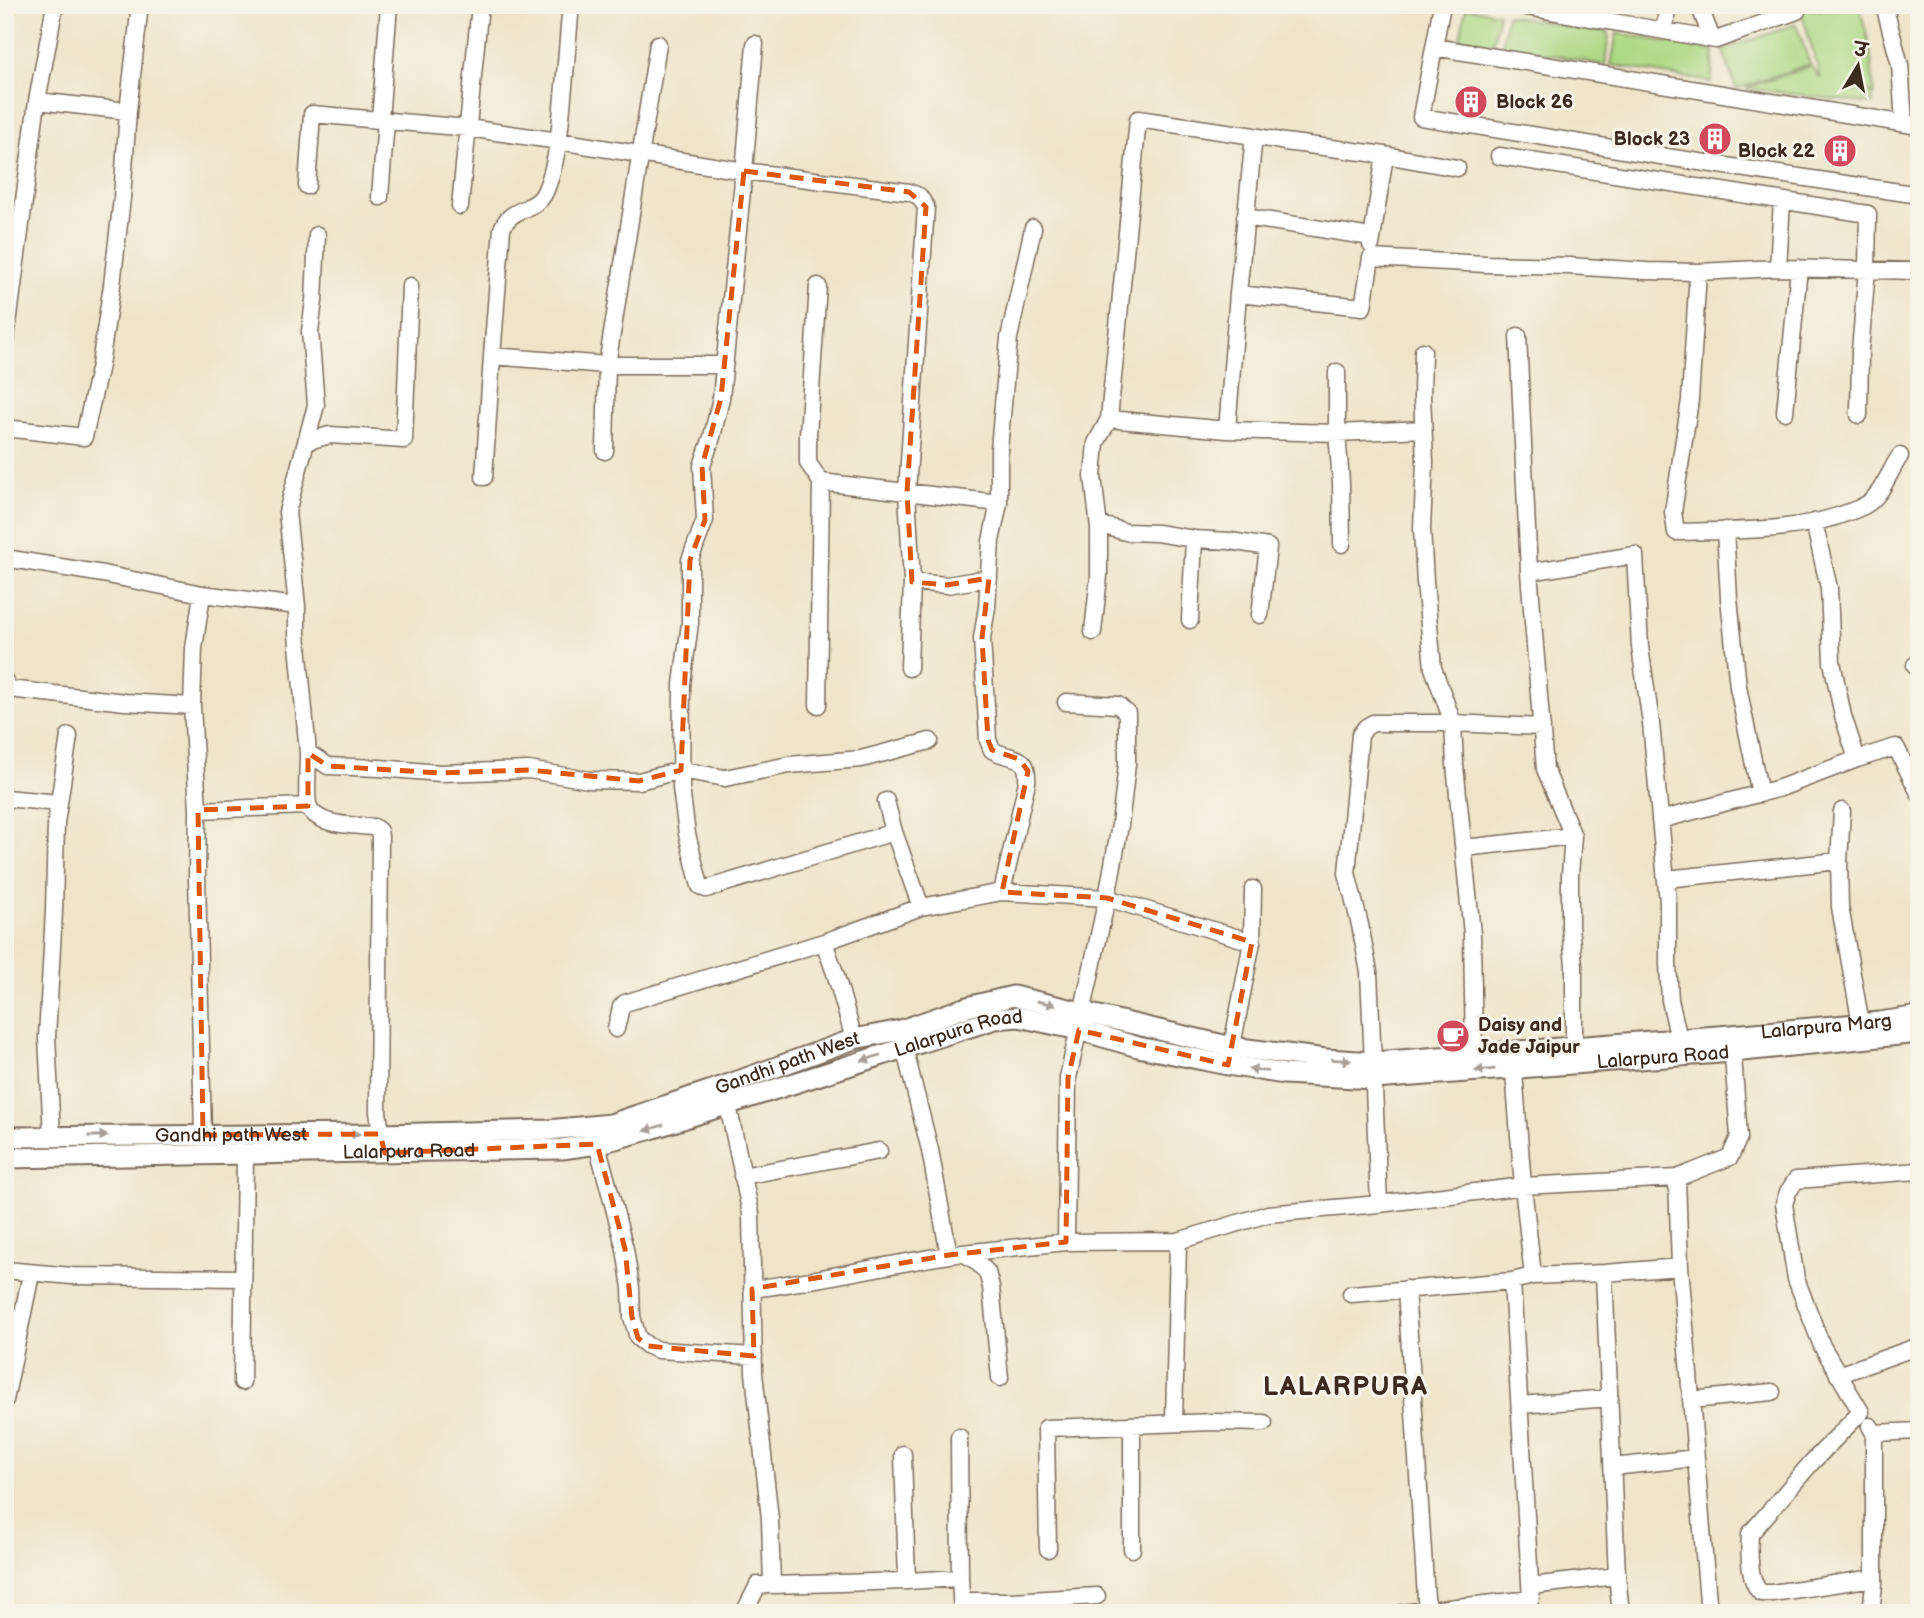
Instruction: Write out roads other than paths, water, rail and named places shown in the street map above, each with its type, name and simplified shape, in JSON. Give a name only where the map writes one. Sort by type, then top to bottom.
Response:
[{"type":"street","points":[[5,347],[37,101],[55,5]]},
{"type":"street","points":[[5,428],[84,437],[100,365],[112,285],[140,5]]},
{"type":"street","points":[[380,197],[389,5]]},
{"type":"street","points":[[460,206],[480,5]]},
{"type":"street","points":[[484,477],[502,229],[511,215],[539,201],[544,194],[559,141],[571,5]]},
{"type":"street","points":[[1442,5],[1421,117],[1919,195]]},
{"type":"street","points":[[1516,5],[1562,9],[1716,40],[1797,11]]},
{"type":"street","points":[[1665,31],[1667,5]]},
{"type":"street","points":[[1699,5],[1712,39]]},
{"type":"street","points":[[1434,47],[1912,125],[1884,5]]},
{"type":"street","points":[[605,451],[607,365],[658,44]]},
{"type":"street","points":[[755,44],[721,398],[702,466],[705,520],[690,560],[690,623],[682,684],[681,770],[687,834],[700,886],[706,889],[894,832]]},
{"type":"street","points":[[37,101],[128,111]]},
{"type":"street","points":[[307,186],[312,114],[468,128],[744,171],[909,192],[919,196],[926,208],[907,492],[912,582],[909,668]]},
{"type":"street","points":[[1093,632],[1099,576],[1099,528],[1093,476],[1096,443],[1110,419],[1138,119],[1457,168]]},
{"type":"street","points":[[1227,430],[1254,135]]},
{"type":"street","points":[[1238,294],[1363,307],[1371,258],[1371,237],[1385,155]]},
{"type":"street","points":[[1499,156],[1868,214],[1859,415]]},
{"type":"street","points":[[1778,268],[1782,201]]},
{"type":"street","points":[[1245,217],[1371,237]]},
{"type":"street","points":[[1002,892],[1028,771],[1019,758],[992,750],[988,740],[982,638],[991,541],[999,503],[999,449],[1009,338],[1033,228]]},
{"type":"street","points":[[317,235],[310,331],[316,405],[287,512],[308,753],[308,806],[325,822],[374,827],[379,831],[378,1112],[383,1144]]},
{"type":"street","points":[[1371,258],[1646,271],[1698,272],[1778,268],[1919,271]]},
{"type":"street","points":[[1786,412],[1799,268]]},
{"type":"street","points":[[1698,272],[1690,400],[1673,512],[1676,532],[1774,529],[1830,520],[1869,504],[1880,492],[1900,456]]},
{"type":"street","points":[[308,442],[330,435],[404,440],[410,286]]},
{"type":"street","points":[[818,286],[808,435],[808,463],[821,482],[818,705]]},
{"type":"street","points":[[1518,336],[1529,572],[1545,769],[1573,836],[1570,926],[1574,965],[1575,1055]]},
{"type":"street","points":[[1423,351],[1422,528],[1433,668],[1453,723],[1472,934],[1474,1055]]},
{"type":"street","points":[[492,356],[607,365],[723,365]]},
{"type":"street","points":[[1338,372],[1337,433],[1342,544]]},
{"type":"street","points":[[1110,419],[1227,430],[1337,433],[1423,429]]},
{"type":"street","points":[[821,482],[999,503]]},
{"type":"street","points":[[1814,523],[1829,588],[1832,662],[1843,716],[1857,759]]},
{"type":"street","points":[[1099,528],[1268,547],[1260,615]]},
{"type":"street","points":[[1725,530],[1738,687],[1760,794]]},
{"type":"street","points":[[1190,620],[1194,539]]},
{"type":"street","points":[[1529,572],[1635,555],[1640,647],[1651,723],[1668,902],[1670,1000],[1679,1038]]},
{"type":"street","points":[[5,558],[202,594],[297,606]]},
{"type":"street","points":[[912,582],[947,584],[989,578]]},
{"type":"street","points":[[202,594],[194,648],[192,706],[198,810],[203,1135]]},
{"type":"street","points":[[5,681],[9,689],[125,702],[192,706]]},
{"type":"street","points":[[1066,702],[1118,705],[1127,713],[1127,764],[1120,825],[1068,1078],[1066,1242]]},
{"type":"street","points":[[1379,1204],[1369,972],[1347,873],[1360,735],[1373,723],[1542,727]]},
{"type":"street","points":[[52,1136],[47,1038],[56,823],[69,736]]},
{"type":"street","points":[[308,753],[328,766],[440,773],[528,771],[589,779],[639,781],[681,770],[725,778],[789,765],[861,760],[930,741]]},
{"type":"street","points":[[1660,820],[1780,788],[1896,747],[1919,793]]},
{"type":"street","points":[[5,798],[59,803]]},
{"type":"street","points":[[886,801],[894,832],[922,907]]},
{"type":"street","points":[[198,810],[308,806]]},
{"type":"street","points":[[1842,811],[1840,907],[1861,1024]]},
{"type":"street","points":[[1464,848],[1573,836]]},
{"type":"street","points":[[1666,878],[1839,861]]},
{"type":"street","points":[[1230,1056],[1252,942],[1253,889]]},
{"type":"street","points":[[617,1028],[621,1007],[625,1003],[824,942],[922,907],[1002,892],[1107,898],[1252,942]]},
{"type":"street","points":[[824,942],[854,1039]]},
{"type":"street","name":"Gandhi path West","points":[[5,1137],[203,1135],[383,1144],[611,1124],[726,1095],[854,1039],[901,1030],[967,1007],[1013,996],[1081,1021],[1230,1056],[1326,1059],[1374,1071],[1474,1055],[1513,1060],[1575,1055],[1679,1038],[1732,1043]]},
{"type":"street","name":"Lalarpura Marg","points":[[1732,1043],[1919,1016]]},
{"type":"street","name":"Lalarpura Road","points":[[5,1158],[245,1155],[383,1144],[562,1149],[597,1144],[648,1130],[726,1095],[904,1047],[995,1019],[1019,1017],[1081,1021]]},
{"type":"street","name":"Lalarpura Road","points":[[1575,1055],[1919,1033]]},
{"type":"street","points":[[752,1289],[956,1254],[1066,1242],[1178,1241],[1268,1214],[1379,1204],[1524,1186],[1677,1178],[1730,1157],[1739,1137],[1732,1043]]},
{"type":"street","points":[[904,1047],[956,1254]]},
{"type":"street","points":[[1374,1071],[1513,1060],[1534,1276]]},
{"type":"street","points":[[726,1095],[751,1214],[754,1374],[770,1519],[772,1585]]},
{"type":"street","points":[[597,1144],[625,1249],[632,1317],[638,1338],[659,1350],[754,1356]]},
{"type":"street","points":[[743,1176],[879,1151]]},
{"type":"street","points":[[242,1382],[245,1155]]},
{"type":"street","points":[[1871,1613],[1874,1578],[1874,1433],[1822,1346],[1796,1279],[1784,1204],[1796,1180],[1919,1171]]},
{"type":"street","points":[[1677,1178],[1680,1267],[1709,1613]]},
{"type":"street","points":[[1174,1423],[1178,1241]]},
{"type":"street","points":[[956,1254],[975,1259],[987,1272],[991,1287],[1000,1378]]},
{"type":"street","points":[[1351,1294],[1512,1281],[1534,1276],[1680,1267]]},
{"type":"street","points":[[5,1270],[72,1276],[243,1278]]},
{"type":"street","points":[[1604,1273],[1620,1613]]},
{"type":"street","points":[[5,1400],[31,1274]]},
{"type":"street","points":[[1402,1613],[1531,1599],[1512,1281]]},
{"type":"street","points":[[1406,1289],[1426,1611]]},
{"type":"street","points":[[1838,1375],[1919,1346]]},
{"type":"street","points":[[1691,1400],[1772,1392]]},
{"type":"street","points":[[1520,1405],[1610,1398]]},
{"type":"street","points":[[1861,1412],[1812,1462],[1750,1534],[1751,1563],[1755,1587],[1761,1593],[1874,1578]]},
{"type":"street","points":[[1048,1549],[1046,1428],[1264,1423]]},
{"type":"street","points":[[1132,1424],[1132,1549]]},
{"type":"street","points":[[1874,1433],[1919,1431]]},
{"type":"street","points":[[959,1437],[962,1607],[1097,1596]]},
{"type":"street","points":[[903,1454],[907,1581]]},
{"type":"street","points":[[1613,1467],[1696,1458]]},
{"type":"street","points":[[1531,1586],[1617,1576]]},
{"type":"street","points":[[744,1613],[758,1585],[960,1578]]},
{"type":"place","name":"Block 26","points":[[1471,102]]},
{"type":"place","name":"Block 23","points":[[1715,139]]},
{"type":"place","name":"Block 22","points":[[1840,151]]},
{"type":"place","name":"Daisy and Jade Jaipur","points":[[1453,1036]]},
{"type":"district","name":"LALARPURA","points":[[1346,1387]]}]
